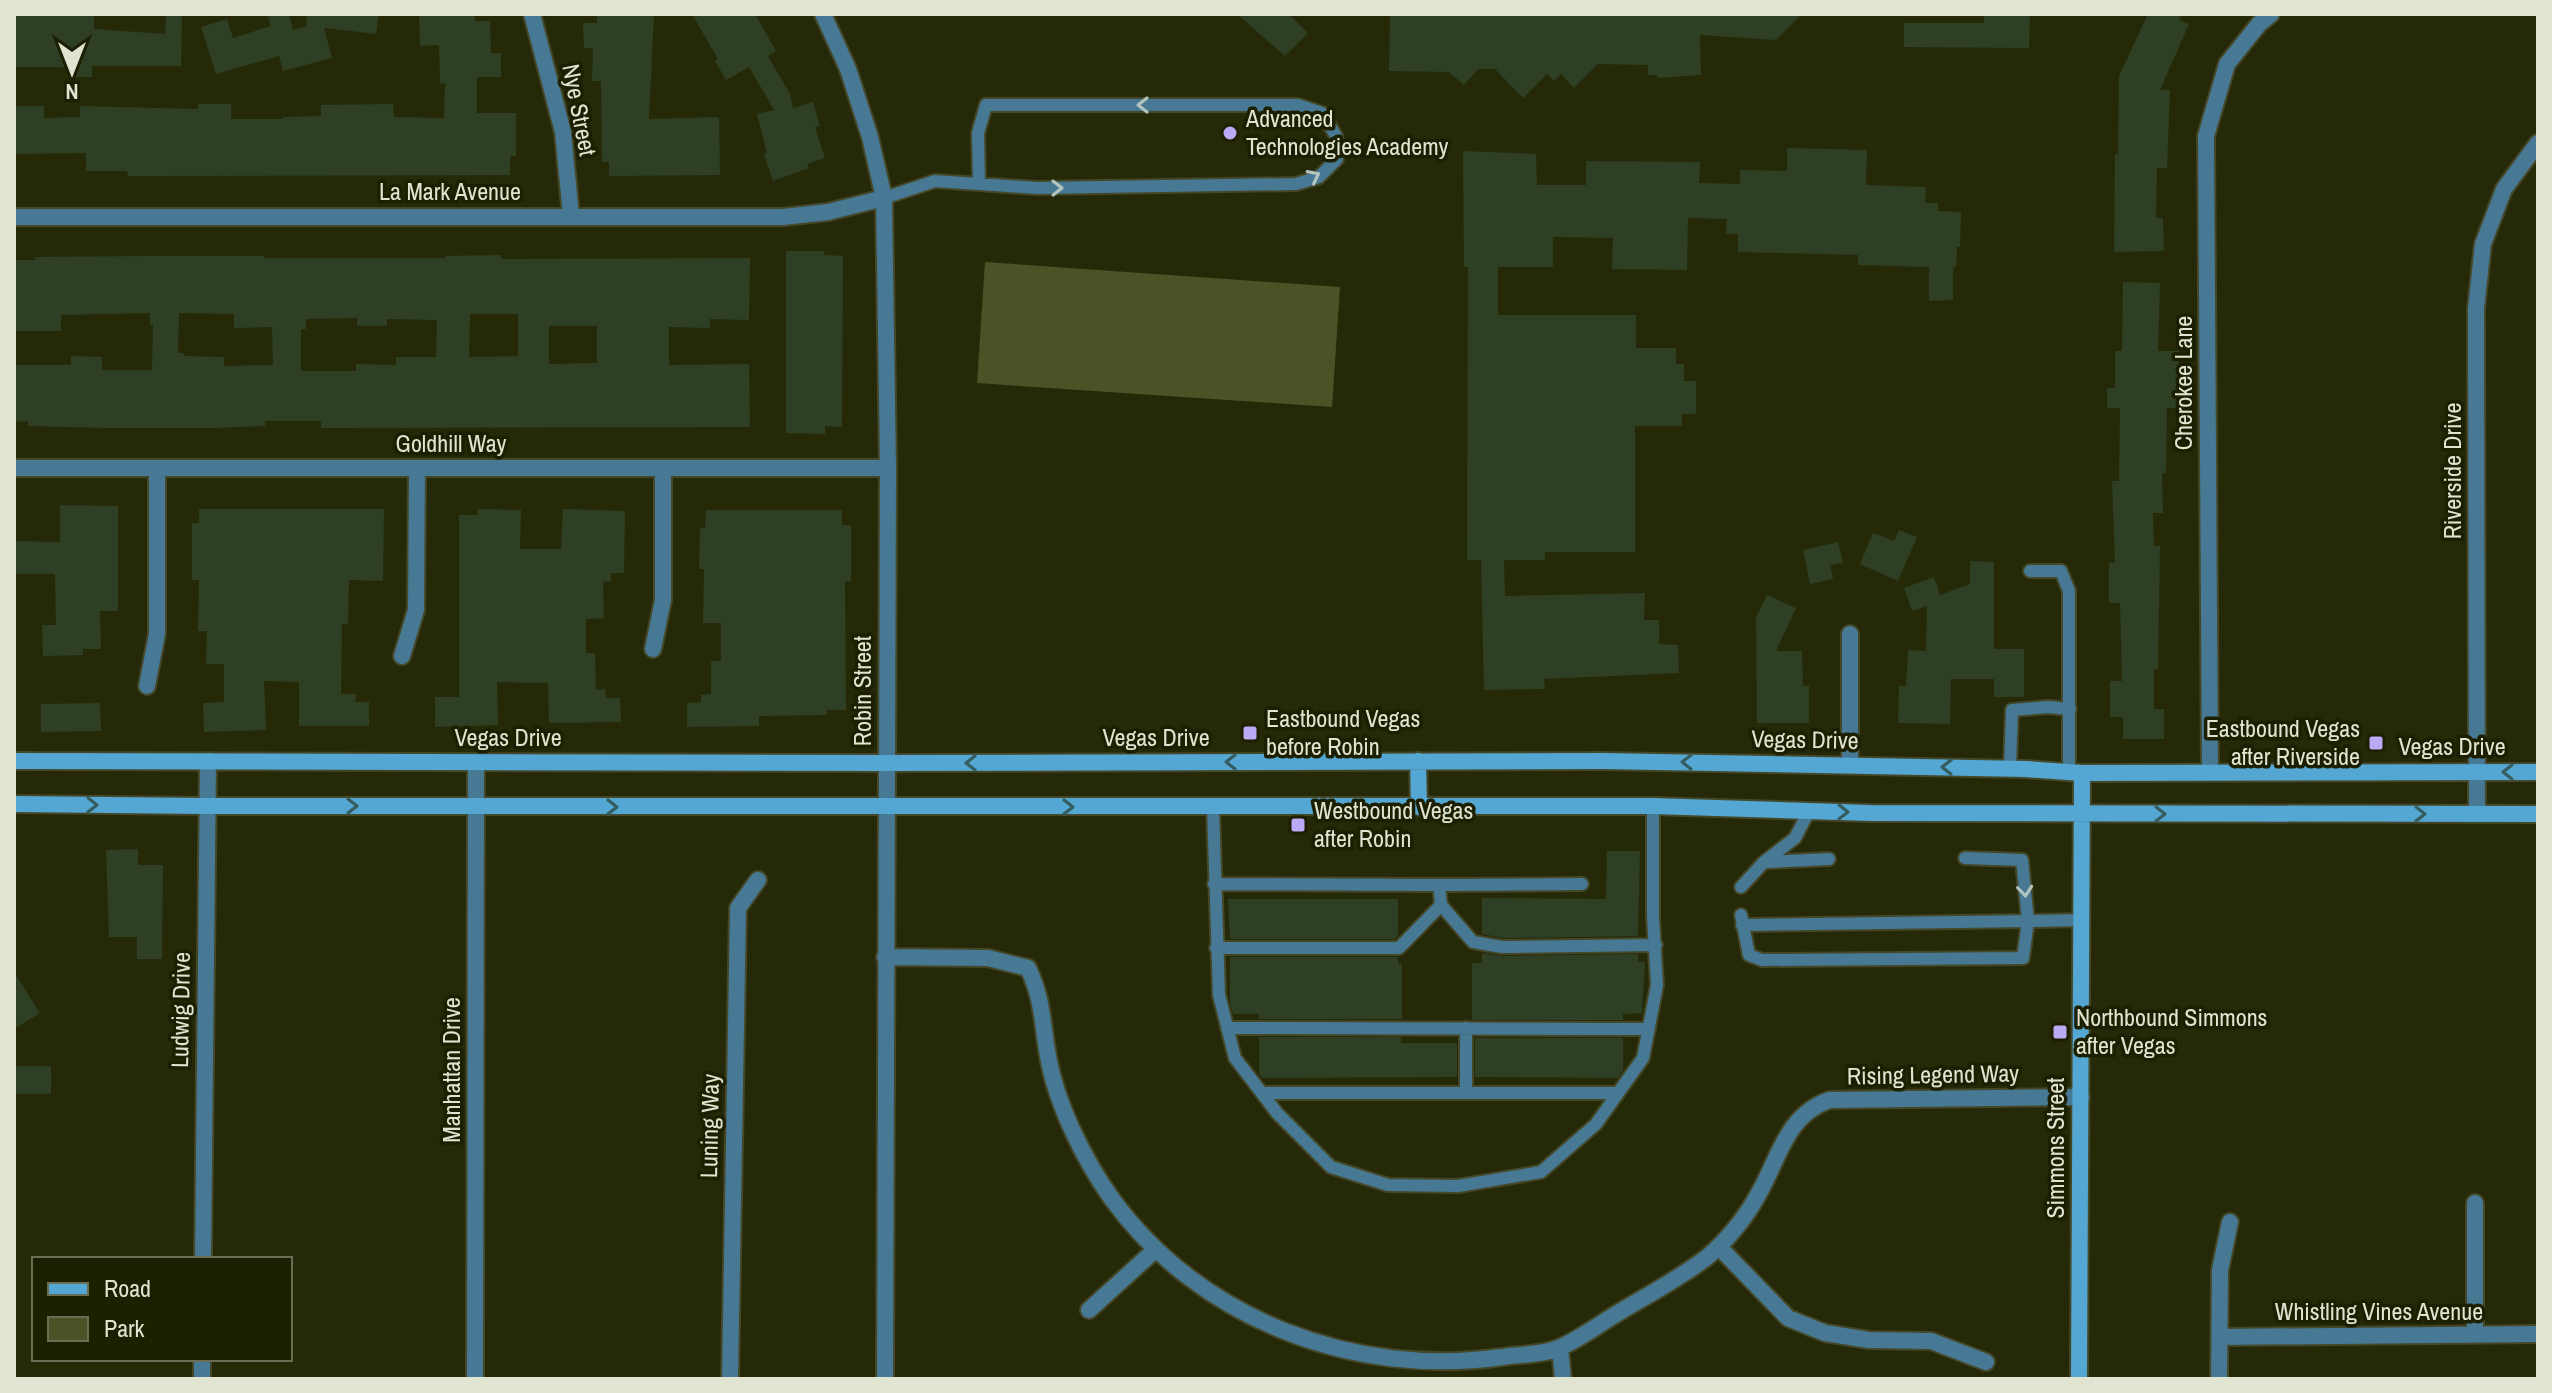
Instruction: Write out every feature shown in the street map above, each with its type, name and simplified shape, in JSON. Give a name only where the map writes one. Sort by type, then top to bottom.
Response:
[{"type":"main road","name":"Vegas Drive","points":[[14,761],[1633,761],[2075,772],[2538,772]]},
{"type":"main road","points":[[1418,761],[1419,807]]},
{"type":"main road","name":"Simmons Street","points":[[2075,772],[2082,814],[2079,1379]]},
{"type":"main road","points":[[14,804],[477,807],[1653,806],[2082,814],[2538,814]]},
{"type":"street","name":"Nye Street","points":[[532,14],[563,132],[571,216]]},
{"type":"street","name":"Robin Street","points":[[823,14],[848,69],[870,137],[884,198],[888,468],[885,1379]]},
{"type":"street","name":"Cherokee Lane","points":[[2210,772],[2206,136],[2227,64],[2259,24],[2271,14]]},
{"type":"street","name":"Riverside Drive","points":[[2477,814],[2476,309],[2483,244],[2504,189],[2538,143]]},
{"type":"street","name":"La Mark Avenue","points":[[14,217],[783,217],[828,212],[884,198]]},
{"type":"street","name":"Goldhill Way","points":[[14,468],[888,468]]},
{"type":"street","points":[[147,686],[157,634],[157,468]]},
{"type":"street","points":[[402,656],[416,610],[417,468]]},
{"type":"street","points":[[653,649],[663,600],[663,468]]},
{"type":"street","points":[[1850,634],[1850,765]]},
{"type":"street","name":"Ludwig Drive","points":[[203,1257],[208,761]]},
{"type":"street","name":"Manhattan Drive","points":[[475,1379],[476,762]]},
{"type":"street","name":"Luning Way","points":[[730,1379],[738,908],[758,880]]},
{"type":"street","name":"Rising Legend Way","points":[[885,957],[988,958],[1028,968],[1039,991],[1048,1058],[1059,1097],[1074,1132],[1111,1197],[1155,1250],[1213,1295],[1297,1338],[1372,1357],[1473,1361],[1560,1348],[1687,1272],[1719,1247],[1758,1197],[1795,1121],[1812,1106],[1829,1100],[2081,1097]]},
{"type":"street","points":[[2475,1203],[2475,1335]]},
{"type":"street","points":[[2219,1379],[2220,1270],[2230,1222]]},
{"type":"street","points":[[1719,1247],[1788,1318],[1825,1333],[1869,1340],[1931,1341],[1986,1362]]},
{"type":"street","points":[[1089,1310],[1155,1250]]},
{"type":"street","name":"Whistling Vines Avenue","points":[[2220,1337],[2538,1334]]},
{"type":"street","points":[[1560,1348],[1563,1379]]},
{"type":"lane","points":[[884,198],[935,181],[1037,188],[1296,184],[1319,177],[1337,159],[1336,136],[1322,113],[1298,105],[986,105],[978,133],[979,182]]},
{"type":"lane","points":[[2030,571],[2061,571],[2069,591],[2070,709],[2075,772]]},
{"type":"lane","points":[[2010,769],[2012,710],[2070,709]]},
{"type":"lane","points":[[1213,807],[1219,995],[1235,1058],[1277,1113],[1331,1167],[1388,1185],[1458,1186],[1541,1172],[1596,1124],[1643,1058],[1657,985],[1653,917],[1653,806]]},
{"type":"lane","points":[[1741,887],[1764,862],[1795,838],[1809,811]]},
{"type":"lane","points":[[1965,858],[2022,860],[2028,921],[2023,958],[1762,960],[1749,955],[1742,920],[2028,921],[2081,920]]},
{"type":"lane","points":[[1764,862],[1829,859]]},
{"type":"lane","points":[[1214,884],[1582,884]]},
{"type":"lane","points":[[1439,885],[1441,905],[1473,942],[1502,947],[1656,945]]},
{"type":"lane","points":[[1216,948],[1399,948],[1441,905]]},
{"type":"lane","points":[[1227,1028],[1649,1029]]},
{"type":"lane","points":[[1466,1028],[1466,1093]]},
{"type":"lane","points":[[1262,1093],[1618,1093]]},
{"type":"green space","points":[[985,262],[1340,287],[1332,407],[977,383]]},
{"type":"building","points":[[14,14],[94,14],[94,29],[165,34],[166,14],[182,14],[181,66],[92,66],[92,77],[70,77],[70,67],[14,67]]},
{"type":"building","points":[[289,14],[293,30],[309,26],[306,26],[307,14],[379,14],[376,34],[324,28],[332,58],[283,71],[279,56],[216,74],[201,27],[227,19],[233,38],[271,26],[268,17]]},
{"type":"building","points":[[419,14],[475,14],[475,21],[490,21],[491,53],[501,53],[501,77],[477,77],[477,113],[516,113],[516,156],[510,156],[510,175],[128,176],[127,171],[86,171],[86,153],[14,154],[14,106],[44,106],[44,118],[80,117],[80,106],[198,109],[198,104],[231,104],[231,119],[283,119],[321,116],[321,105],[393,104],[394,117],[444,118],[445,83],[440,84],[439,45],[420,46]]},
{"type":"building","points":[[692,14],[755,14],[776,51],[768,56],[790,94],[793,108],[813,102],[820,126],[815,127],[825,158],[807,164],[809,168],[773,181],[764,154],[767,153],[757,114],[774,110],[749,67],[726,80],[715,61],[718,59]]},
{"type":"building","points":[[1237,14],[1289,14],[1308,33],[1285,56]]},
{"type":"building","points":[[1390,14],[1802,14],[1776,40],[1700,35],[1701,75],[1657,78],[1657,75],[1648,75],[1648,65],[1598,64],[1574,88],[1561,74],[1554,81],[1547,74],[1523,98],[1495,69],[1478,69],[1464,85],[1449,72],[1389,71]]},
{"type":"building","points":[[1984,14],[2030,14],[2029,48],[1904,47],[1904,23],[1984,23]]},
{"type":"building","points":[[2148,14],[2182,14],[2179,20],[2189,24],[2160,90],[2170,90],[2167,168],[2157,168],[2156,218],[2163,218],[2164,251],[2114,252],[2119,76]]},
{"type":"building","points":[[654,15],[649,119],[719,117],[720,175],[609,176],[609,162],[602,162],[601,81],[592,81],[593,48],[584,48],[583,23],[597,23],[597,16]]},
{"type":"building","points":[[1787,148],[1867,150],[1866,185],[1926,187],[1925,203],[1938,203],[1938,211],[1961,212],[1960,247],[1957,247],[1956,267],[1953,267],[1953,300],[1929,301],[1929,267],[1858,265],[1858,255],[1738,252],[1738,234],[1726,234],[1727,219],[1688,218],[1687,270],[1612,269],[1613,238],[1553,237],[1553,267],[1498,267],[1498,315],[1636,315],[1636,348],[1676,348],[1676,364],[1684,364],[1684,381],[1696,381],[1696,414],[1682,414],[1682,426],[1635,426],[1635,552],[1545,552],[1545,560],[1504,560],[1505,596],[1645,593],[1644,620],[1659,620],[1659,644],[1678,645],[1679,673],[1544,679],[1545,689],[1484,690],[1481,560],[1467,560],[1468,267],[1464,267],[1463,151],[1536,154],[1537,185],[1586,185],[1586,161],[1700,162],[1699,183],[1740,184],[1740,170],[1787,171]]},
{"type":"building","points":[[786,251],[824,251],[824,255],[843,256],[842,427],[825,426],[825,434],[786,433]]},
{"type":"building","points":[[501,255],[501,259],[750,258],[749,320],[710,319],[710,328],[669,327],[669,365],[749,364],[750,427],[321,428],[321,421],[265,421],[265,426],[110,428],[28,426],[28,421],[14,422],[14,365],[71,365],[71,356],[102,357],[102,370],[152,370],[153,325],[150,325],[150,313],[61,315],[61,331],[14,331],[14,260],[35,260],[35,257]],"holes":[[[179,313],[234,314],[234,328],[272,327],[273,365],[224,366],[224,357],[184,356],[184,353],[178,353]],[[470,314],[518,314],[518,356],[469,357]],[[357,318],[357,326],[387,326],[387,319],[437,320],[436,357],[396,357],[396,365],[356,364],[356,371],[301,371],[301,329],[306,329],[306,319]],[[549,326],[597,326],[597,363],[549,364]]]},
{"type":"building","points":[[2123,282],[2160,283],[2158,351],[2179,351],[2178,408],[2167,408],[2166,473],[2162,473],[2163,513],[2153,513],[2154,546],[2160,546],[2158,669],[2154,669],[2154,709],[2164,709],[2164,739],[2123,739],[2123,717],[2110,717],[2110,681],[2122,681],[2120,603],[2109,603],[2109,563],[2115,563],[2112,481],[2119,481],[2120,408],[2107,408],[2107,388],[2115,388],[2115,351],[2122,351]]},
{"type":"building","points":[[60,505],[118,506],[118,611],[100,611],[101,649],[83,649],[83,655],[43,656],[42,625],[56,625],[55,574],[14,574],[14,541],[60,542]]},
{"type":"building","points":[[199,509],[384,509],[383,581],[349,580],[348,624],[342,624],[341,694],[356,694],[355,702],[369,702],[369,726],[299,726],[299,682],[264,681],[266,730],[204,732],[203,703],[224,702],[224,664],[206,664],[207,631],[198,631],[199,580],[192,580],[192,523],[199,523]]},
{"type":"building","points":[[478,509],[521,510],[520,549],[561,549],[563,509],[625,511],[624,573],[611,573],[611,581],[603,582],[604,618],[586,619],[586,653],[595,653],[596,690],[605,689],[606,698],[620,698],[621,722],[549,723],[548,683],[497,682],[498,725],[435,727],[435,697],[459,697],[459,515],[478,515]]},
{"type":"building","points":[[706,510],[842,510],[842,525],[851,525],[851,581],[845,581],[846,710],[827,710],[827,715],[759,716],[759,726],[687,727],[687,703],[701,702],[701,695],[711,694],[711,661],[721,661],[721,623],[703,623],[704,569],[699,569],[700,528],[705,528]]},
{"type":"building","points":[[1899,530],[1917,537],[1898,581],[1860,564],[1873,533],[1894,541]]},
{"type":"building","points":[[1838,542],[1843,563],[1830,565],[1833,579],[1810,584],[1803,550]]},
{"type":"building","points":[[1970,561],[1994,562],[1994,649],[2024,649],[2024,697],[1994,697],[1994,679],[1951,679],[1950,724],[1898,723],[1899,686],[1906,686],[1908,650],[1926,651],[1927,606],[1912,611],[1904,588],[1934,577],[1940,595],[1970,584]]},
{"type":"building","points":[[1767,595],[1796,608],[1776,651],[1802,651],[1803,686],[1809,686],[1809,723],[1757,723],[1756,617]]},
{"type":"building","points":[[100,703],[101,731],[41,732],[41,704]]},
{"type":"building","points":[[138,849],[138,865],[163,865],[162,959],[137,959],[137,937],[109,937],[106,850]]},
{"type":"building","points":[[1607,851],[1640,851],[1638,936],[1503,938],[1482,934],[1482,898],[1606,899]]},
{"type":"building","points":[[1228,899],[1398,899],[1398,936],[1395,939],[1230,939]]},
{"type":"building","points":[[1482,953],[1502,956],[1638,954],[1638,962],[1645,962],[1642,1013],[1623,1014],[1623,1020],[1472,1020],[1472,963],[1482,963]]},
{"type":"building","points":[[1230,957],[1398,957],[1398,964],[1402,964],[1402,1019],[1259,1019],[1259,1014],[1233,1014]]},
{"type":"building","points":[[14,972],[40,1013],[14,1029]]},
{"type":"building","points":[[1259,1037],[1401,1037],[1401,1043],[1457,1043],[1457,1077],[1262,1078],[1259,1074]]},
{"type":"building","points":[[1475,1038],[1623,1038],[1623,1070],[1618,1078],[1475,1077]]},
{"type":"building","points":[[14,1066],[51,1066],[51,1094],[14,1094]]},
{"type":"place","name":"Advanced Technologies Academy","points":[[1230,133]]},
{"type":"place","name":"Eastbound Vegas before Robin","points":[[1250,733]]},
{"type":"place","name":"Eastbound Vegas after Riverside","points":[[2376,743]]},
{"type":"place","name":"Westbound Vegas after Robin","points":[[1298,825]]},
{"type":"place","name":"Northbound Simmons after Vegas","points":[[2060,1032]]}]
